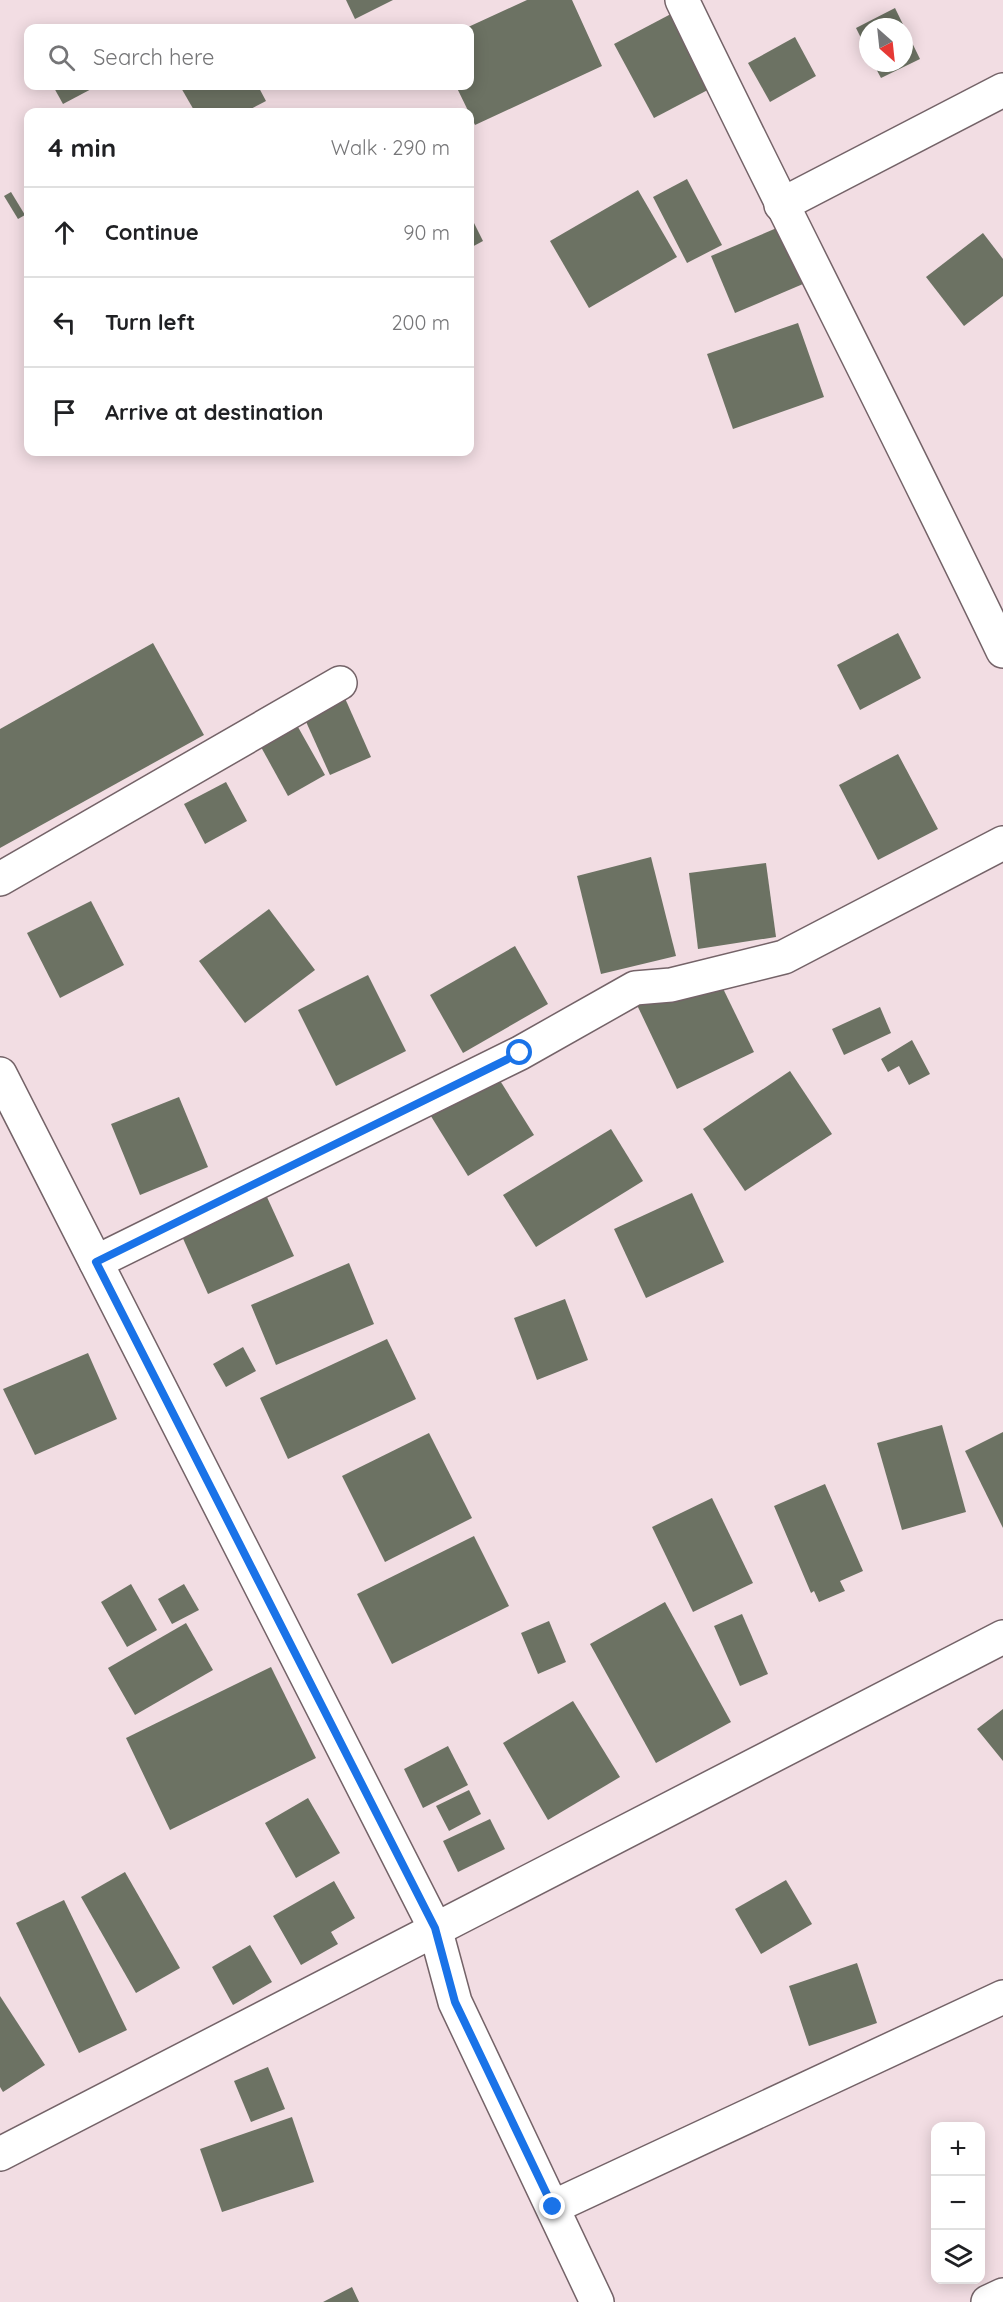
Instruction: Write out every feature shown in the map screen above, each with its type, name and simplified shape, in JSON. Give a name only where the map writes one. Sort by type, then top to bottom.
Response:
[{"type":"street","points":[[682,0],[781,205],[919,477],[995,612],[1003,651]]},
{"type":"street","points":[[781,205],[1003,90]]},
{"type":"street","points":[[0,879],[340,683]]},
{"type":"street","points":[[96,1262],[520,1053],[635,988],[671,985],[784,957],[1003,843]]},
{"type":"street","points":[[0,1074],[435,1928],[455,2002],[597,2302]]},
{"type":"street","points":[[0,2154],[1003,1637]]},
{"type":"street","points":[[553,2207],[1003,1997]]},
{"type":"street","points":[[988,2302],[1003,2295]]},
{"type":"building","points":[[346,0],[393,0],[355,19]]},
{"type":"building","points":[[527,0],[572,0],[602,66],[475,125],[474,108],[467,108],[458,90],[474,90],[474,24]]},
{"type":"building","points":[[686,6],[725,81],[654,118],[614,44]]},
{"type":"building","points":[[895,8],[900,18],[876,18]]},
{"type":"building","points":[[795,37],[816,76],[770,102],[748,63]]},
{"type":"building","points":[[913,45],[920,59],[913,62]]},
{"type":"building","points":[[878,72],[893,72],[881,78]]},
{"type":"building","points":[[55,90],[89,90],[63,104]]},
{"type":"building","points":[[182,90],[260,90],[266,101],[253,108],[193,108]]},
{"type":"building","points":[[687,179],[722,245],[687,263],[653,197]]},
{"type":"building","points":[[638,190],[677,257],[589,308],[550,241]]},
{"type":"building","points":[[11,192],[24,216],[18,219],[4,196]]},
{"type":"building","points":[[474,223],[483,241],[474,246]]},
{"type":"building","points":[[786,224],[810,281],[735,313],[711,256]]},
{"type":"building","points":[[983,233],[1003,259],[1003,296],[964,326],[926,277]]},
{"type":"building","points":[[798,323],[824,397],[733,429],[707,354]]},
{"type":"building","points":[[898,633],[921,678],[860,710],[837,665]]},
{"type":"building","points":[[153,643],[204,735],[0,848],[0,729]]},
{"type":"building","points":[[344,696],[371,757],[330,775],[303,715]]},
{"type":"building","points":[[298,727],[325,775],[288,796],[261,747]]},
{"type":"building","points":[[898,754],[938,829],[878,860],[839,785]]},
{"type":"building","points":[[226,782],[247,821],[205,844],[184,804]]},
{"type":"building","points":[[651,857],[676,956],[601,974],[577,876]]},
{"type":"building","points":[[766,863],[776,937],[698,949],[689,873]]},
{"type":"building","points":[[91,901],[124,965],[60,998],[27,933]]},
{"type":"building","points":[[269,909],[315,970],[245,1023],[199,961]]},
{"type":"building","points":[[515,946],[548,1004],[463,1053],[430,995]]},
{"type":"building","points":[[713,968],[754,1052],[677,1089],[637,1005]]},
{"type":"building","points":[[368,975],[406,1051],[336,1086],[298,1010]]},
{"type":"building","points":[[880,1007],[891,1033],[844,1055],[832,1029]]},
{"type":"building","points":[[912,1040],[930,1074],[909,1085],[899,1066],[888,1072],[881,1059]]},
{"type":"building","points":[[494,1071],[534,1135],[468,1176],[429,1113]]},
{"type":"building","points":[[790,1071],[832,1134],[745,1191],[703,1129]]},
{"type":"building","points":[[179,1097],[208,1167],[140,1195],[111,1124]]},
{"type":"building","points":[[611,1129],[643,1181],[536,1247],[503,1195]]},
{"type":"building","points":[[261,1184],[294,1256],[208,1294],[176,1223]]},
{"type":"building","points":[[692,1193],[724,1262],[646,1298],[614,1229]]},
{"type":"building","points":[[349,1263],[374,1324],[276,1365],[251,1305]]},
{"type":"building","points":[[565,1299],[588,1360],[537,1380],[514,1318]]},
{"type":"building","points":[[387,1339],[416,1399],[288,1459],[260,1398]]},
{"type":"building","points":[[243,1347],[256,1371],[226,1387],[213,1364]]},
{"type":"building","points":[[88,1353],[117,1419],[35,1455],[3,1389]]},
{"type":"building","points":[[942,1425],[966,1512],[902,1530],[877,1443]]},
{"type":"building","points":[[1003,1432],[1003,1528],[965,1451]]},
{"type":"building","points":[[429,1433],[472,1518],[385,1562],[342,1476]]},
{"type":"building","points":[[825,1484],[863,1571],[840,1581],[845,1591],[819,1602],[814,1591],[811,1593],[774,1506]]},
{"type":"building","points":[[712,1498],[753,1583],[693,1612],[652,1527]]},
{"type":"building","points":[[474,1536],[509,1606],[392,1664],[357,1594]]},
{"type":"building","points":[[131,1584],[157,1630],[127,1647],[101,1602]]},
{"type":"building","points":[[184,1584],[199,1610],[172,1624],[158,1599]]},
{"type":"building","points":[[665,1602],[731,1722],[656,1763],[590,1644]]},
{"type":"building","points":[[742,1614],[768,1674],[740,1686],[714,1626]]},
{"type":"building","points":[[549,1621],[566,1662],[538,1674],[521,1633]]},
{"type":"building","points":[[186,1623],[213,1670],[135,1715],[108,1668]]},
{"type":"building","points":[[271,1667],[316,1758],[170,1830],[126,1738]]},
{"type":"building","points":[[573,1701],[620,1777],[548,1820],[503,1743]]},
{"type":"building","points":[[1003,1709],[1003,1761],[977,1729]]},
{"type":"building","points":[[448,1746],[468,1785],[423,1808],[404,1769]]},
{"type":"building","points":[[469,1790],[481,1814],[449,1831],[436,1806]]},
{"type":"building","points":[[308,1798],[340,1853],[296,1878],[265,1823]]},
{"type":"building","points":[[490,1819],[505,1849],[458,1872],[443,1841]]},
{"type":"building","points":[[125,1872],[180,1968],[136,1993],[81,1897]]},
{"type":"building","points":[[786,1880],[812,1924],[761,1954],[735,1909]]},
{"type":"building","points":[[334,1881],[355,1918],[331,1932],[338,1944],[301,1965],[273,1916]]},
{"type":"building","points":[[64,1900],[127,2030],[79,2053],[16,1923]]},
{"type":"building","points":[[250,1945],[272,1982],[233,2005],[212,1967]]},
{"type":"building","points":[[857,1963],[877,2023],[809,2046],[789,1986]]},
{"type":"building","points":[[0,1996],[45,2065],[3,2092],[0,2087]]},
{"type":"building","points":[[268,2067],[285,2109],[251,2122],[234,2081]]},
{"type":"building","points":[[292,2117],[314,2182],[222,2212],[200,2149]]},
{"type":"building","points":[[352,2287],[359,2302],[323,2302]]},
{"type":"route","points":[[520,1053],[96,1262],[435,1928],[455,2002],[553,2207]]}]
